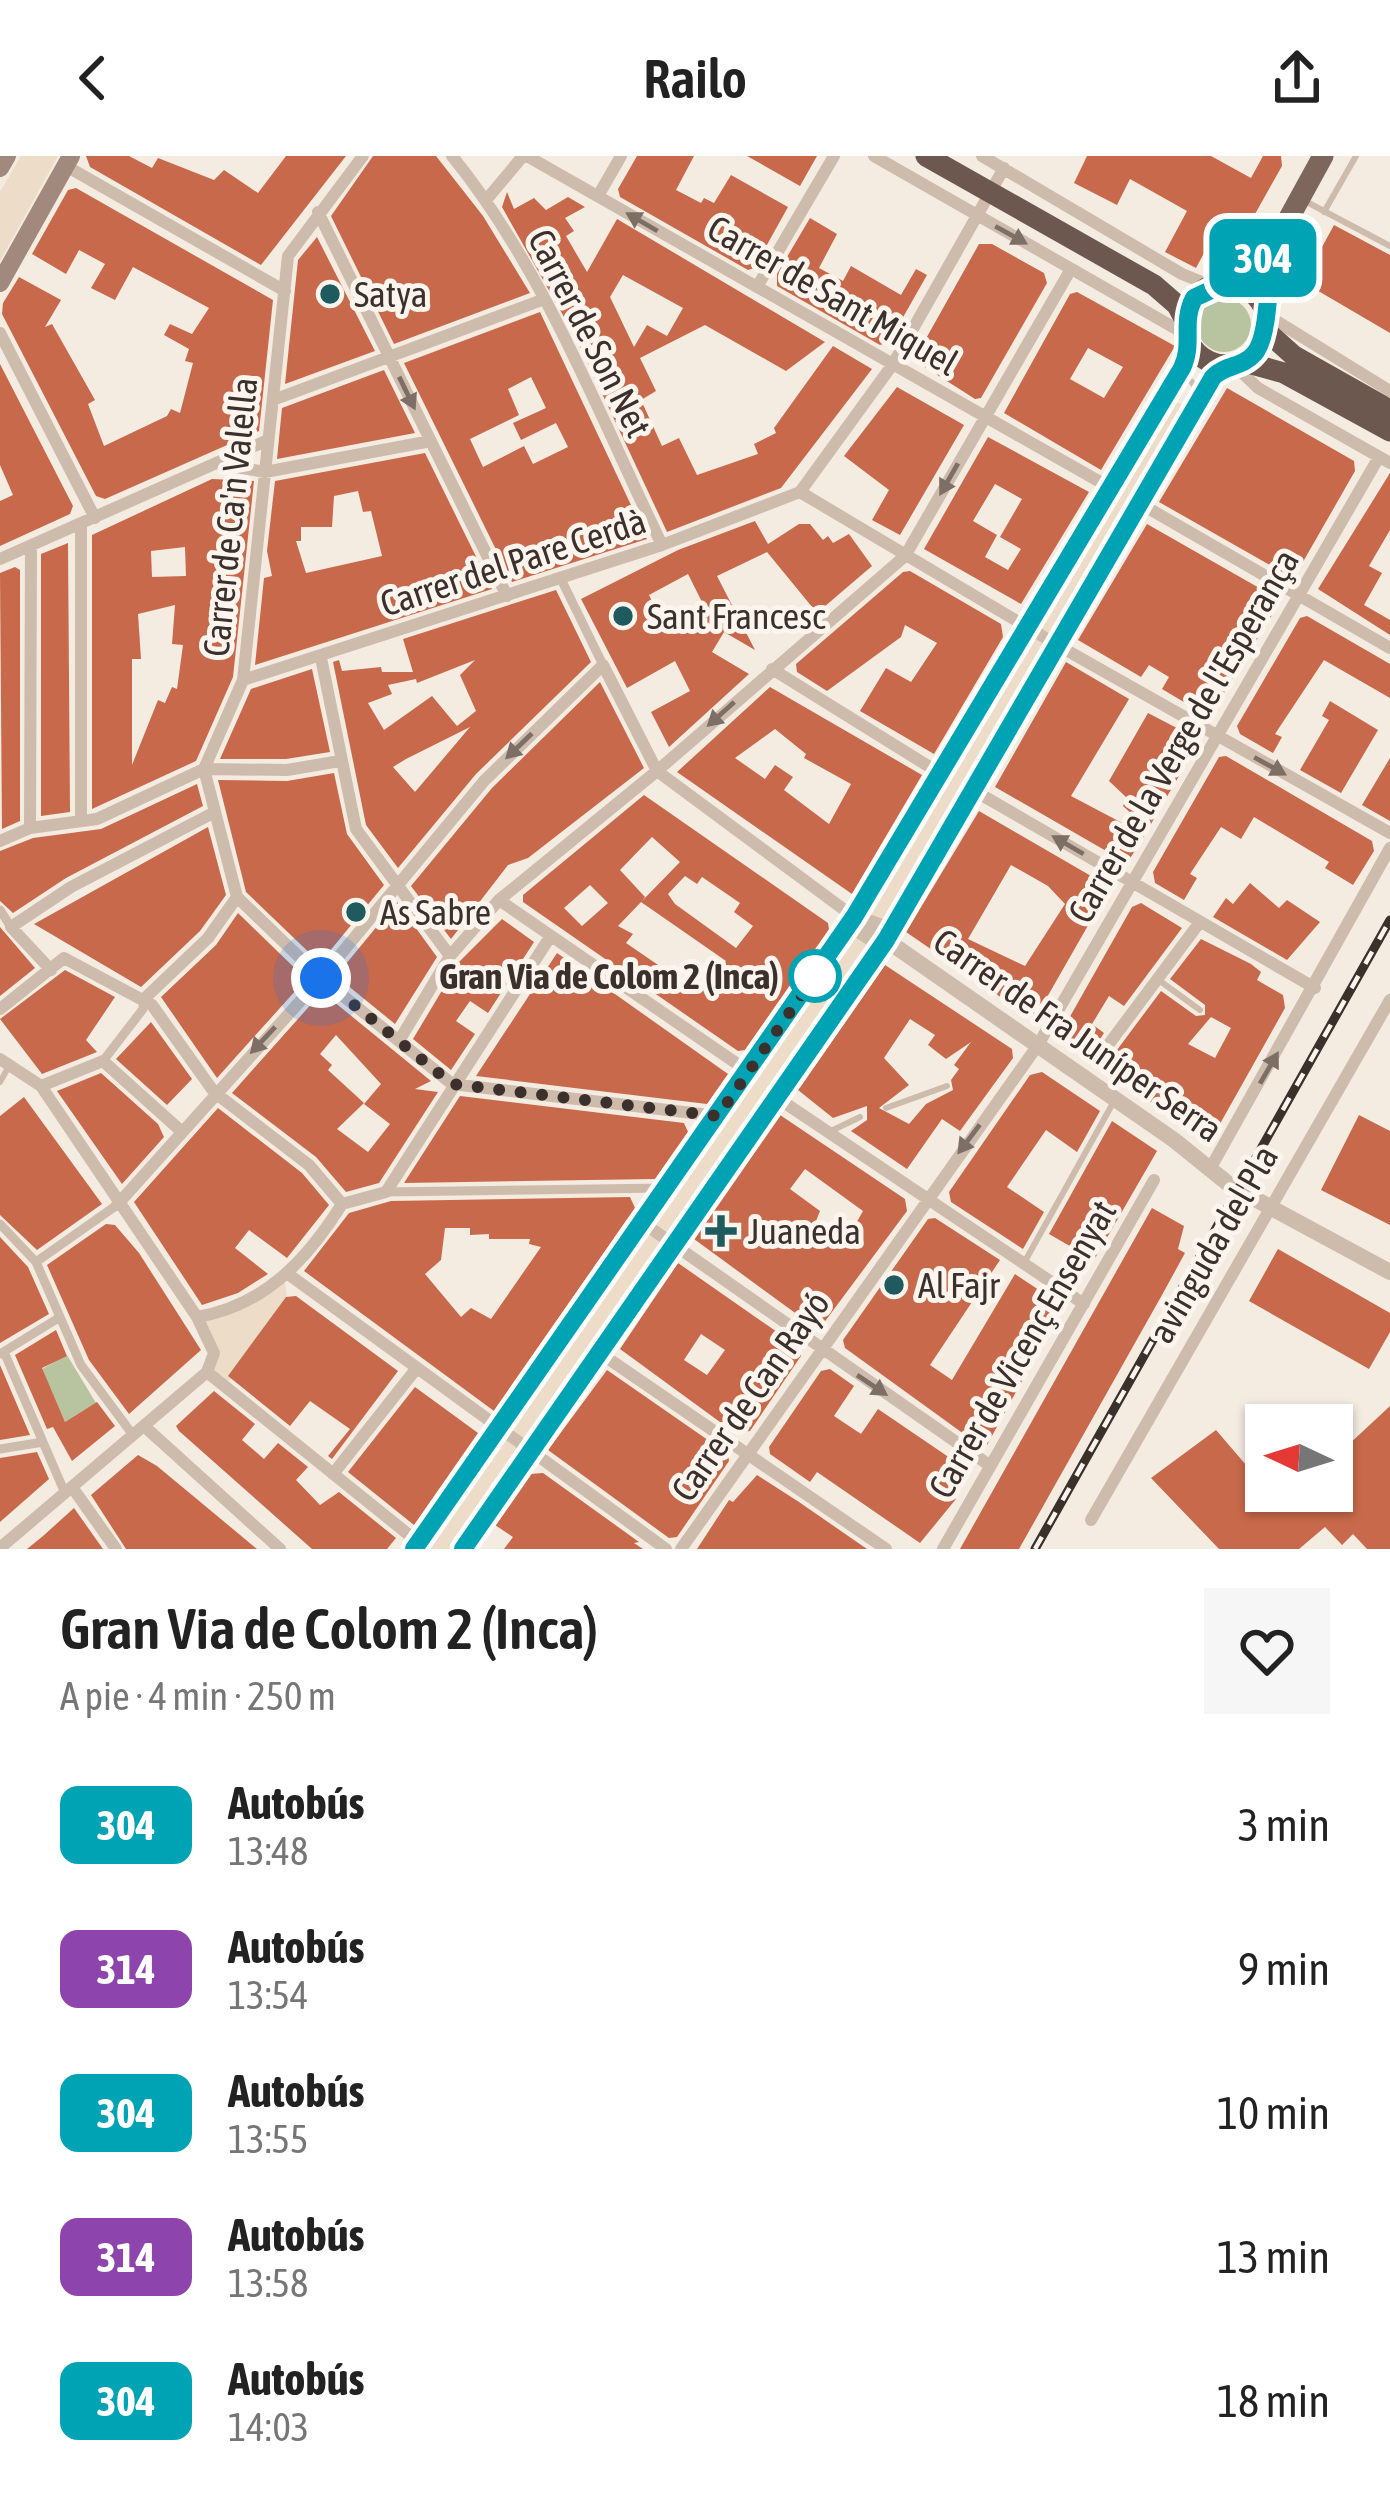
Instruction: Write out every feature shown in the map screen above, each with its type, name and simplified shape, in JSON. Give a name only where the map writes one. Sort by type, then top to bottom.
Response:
[{"type":"highway","points":[[926,156],[1154,285],[1177,305],[1206,362],[1298,380],[1390,430]]},
{"type":"highway","points":[[1154,285],[1251,291],[1294,356],[1390,410]]},
{"type":"highway","points":[[1188,334],[1214,287]]},
{"type":"highway","points":[[1234,364],[1258,349],[1264,316]]},
{"type":"main road","points":[[0,168],[7,156]]},
{"type":"main road","points":[[1264,316],[1272,249],[1318,158]]},
{"type":"main road","points":[[0,284],[69,161]]},
{"type":"main road","points":[[1214,287],[1272,249]]},
{"type":"main road","points":[[417,1546],[854,917],[1173,380],[1188,334]]},
{"type":"main road","points":[[463,1549],[886,940],[1201,398],[1234,364]]},
{"type":"street","name":"Carrer de Ca'n Valella","points":[[204,769],[243,680],[288,256],[363,156]]},
{"type":"street","name":"Carrer de Son Net","points":[[452,156],[488,200],[542,300],[662,545]]},
{"type":"street","points":[[488,200],[525,156]]},
{"type":"street","name":"Carrer de Sant Miquel","points":[[525,156],[1109,487]]},
{"type":"street","points":[[598,196],[621,156]]},
{"type":"street","points":[[757,286],[834,156]]},
{"type":"street","points":[[874,156],[1188,334]]},
{"type":"street","points":[[982,156],[1182,274],[1214,287]]},
{"type":"street","points":[[69,161],[285,291]]},
{"type":"street","points":[[1004,168],[893,364],[800,492],[1059,646],[1390,833]]},
{"type":"street","points":[[318,212],[507,596]]},
{"type":"street","points":[[399,1041],[450,956],[499,900],[657,771],[905,556],[1071,268]]},
{"type":"street","points":[[273,400],[542,300]]},
{"type":"street","points":[[1264,316],[1390,391]]},
{"type":"street","points":[[0,333],[95,518]]},
{"type":"street","points":[[1234,364],[1258,388],[1384,460]]},
{"type":"street","points":[[0,559],[224,464],[268,440]]},
{"type":"street","points":[[224,464],[265,472],[431,441]]},
{"type":"street","name":"Carrer de la Verge de l'Esperança","points":[[1039,1046],[1300,595],[1384,460]]},
{"type":"street","name":"Carrer del Pare Cerdà","points":[[243,680],[662,545],[800,492]]},
{"type":"street","points":[[1142,504],[1390,648]]},
{"type":"street","points":[[81,524],[81,819]]},
{"type":"street","points":[[30,828],[32,546]]},
{"type":"street","points":[[561,579],[657,771]]},
{"type":"street","points":[[321,658],[356,829],[450,956]]},
{"type":"street","points":[[37,1262],[117,1205],[321,978],[484,781],[603,665]]},
{"type":"street","points":[[772,669],[941,774]]},
{"type":"street","points":[[0,841],[30,828],[97,819],[204,769],[287,770],[340,761]]},
{"type":"street","points":[[204,769],[237,897],[321,978],[452,1084],[718,1116]]},
{"type":"street","name":"Carrer de Fra Juníper Serra","points":[[657,771],[854,917],[856,928],[874,940],[886,940],[1231,1186],[1390,1272]]},
{"type":"street","points":[[974,790],[1315,988]]},
{"type":"street","points":[[11,927],[71,887],[213,814]]},
{"type":"street","points":[[1210,1169],[1390,848]]},
{"type":"street","points":[[41,1086],[103,1061],[143,1009],[144,999],[208,938],[237,897]]},
{"type":"street","points":[[499,900],[749,1072]]},
{"type":"street","points":[[0,910],[51,970]]},
{"type":"street","points":[[1102,1052],[1201,922]]},
{"type":"street","points":[[386,1192],[550,937]]},
{"type":"street","points":[[0,1009],[64,958],[144,999],[214,1092],[309,1165],[342,1204]]},
{"type":"street","name":"avinguda del Pla","points":[[1090,1520],[1260,1202],[1390,1000]]},
{"type":"street","name":"Carrer de Can Rayó","points":[[681,1549],[991,1099],[1039,1046]]},
{"type":"street","points":[[0,1549],[207,1372],[214,1347],[41,1086],[5,1061]]},
{"type":"street","points":[[103,1061],[181,1131]]},
{"type":"street","points":[[779,1100],[1084,1304]]},
{"type":"street","name":"Carrer de Vicenç Ensenyat","points":[[943,1549],[1154,1180]]},
{"type":"street","points":[[197,1317],[225,1311],[288,1274],[342,1204],[386,1192],[668,1188]]},
{"type":"street","points":[[643,1223],[989,1465]]},
{"type":"street","points":[[0,1224],[37,1262],[57,1319],[81,1365],[138,1430],[280,1549]]},
{"type":"street","points":[[288,1274],[530,1455],[666,1549]]},
{"type":"street","points":[[57,1319],[2,1353],[68,1490],[116,1549]]},
{"type":"street","points":[[600,1353],[886,1549]]},
{"type":"street","points":[[332,1474],[416,1369]]},
{"type":"street","points":[[207,1372],[417,1546]]},
{"type":"street","points":[[0,1449],[43,1442]]},
{"type":"lane","points":[[1324,212],[1356,156]]},
{"type":"lane","points":[[1300,198],[1390,246]]},
{"type":"lane","points":[[1173,380],[1191,381],[1201,398]]},
{"type":"lane","points":[[1157,979],[1200,1010]]},
{"type":"lane","points":[[0,1082],[5,1061]]},
{"type":"lane","points":[[886,1108],[947,1086]]},
{"type":"lane","points":[[1024,1263],[1115,1100]]},
{"type":"lane","points":[[830,1132],[860,1117]]},
{"type":"green space","points":[[1224,298],[1243,306],[1251,325],[1243,344],[1224,352],[1205,344],[1197,325],[1205,306]]},
{"type":"green space","points":[[67,1355],[96,1403],[65,1422],[42,1369]]},
{"type":"shaded area","points":[[21,156],[58,156],[0,261],[0,192]]},
{"type":"shaded area","points":[[1164,394],[1194,412],[886,940],[463,1549],[415,1549],[749,1072]]},
{"type":"shaded area","points":[[284,1277],[287,1297],[228,1382],[207,1372],[213,1363],[197,1317]]},
{"type":"building","points":[[86,156],[129,156],[152,168],[158,158],[214,180],[224,170],[258,193],[286,156],[346,156],[261,265],[90,167]]},
{"type":"building","points":[[373,156],[436,156],[483,216],[530,293],[394,344],[331,216]]},
{"type":"building","points":[[637,156],[694,156],[676,190],[701,203],[704,198],[714,203],[731,175],[788,207],[754,268],[748,270],[620,197],[618,189]]},
{"type":"building","points":[[747,156],[817,156],[800,186]]},
{"type":"building","points":[[1087,156],[1211,156],[1251,178],[1263,156],[1281,156],[1282,166],[1232,255],[1210,242],[1196,268],[1165,252],[1187,211],[1130,179],[1117,205],[1074,183]]},
{"type":"building","points":[[76,188],[273,300],[259,431],[105,499],[96,496],[2,314],[3,303],[19,277],[61,300],[45,327],[52,324],[95,400],[88,404],[104,446],[167,416],[171,409],[180,413],[193,363],[185,361],[189,349],[164,335],[170,324],[192,334],[209,308],[133,267],[115,300],[91,288],[105,264],[79,250],[66,274],[32,254],[68,190]]},
{"type":"building","points":[[507,192],[514,209],[534,198],[546,210],[568,197],[585,207],[565,218],[574,231],[566,236],[587,272],[617,219],[825,342],[786,371],[705,325],[640,358],[656,391],[641,400],[662,446],[679,438],[697,475],[758,454],[754,444],[776,433],[774,428],[833,346],[872,369],[781,488],[667,532],[577,340],[502,207]],"holes":[[[623,275],[683,308],[667,336],[647,325],[634,347],[610,297]]]},
{"type":"building","points":[[810,218],[837,234],[819,268],[843,281],[851,266],[901,295],[916,269],[927,275],[889,342],[880,345],[777,286],[777,274]]},
{"type":"building","points":[[1334,225],[1390,255],[1390,333],[1303,282]]},
{"type":"building","points":[[317,237],[375,351],[285,384],[298,260]]},
{"type":"building","points":[[979,244],[992,244],[1044,273],[1047,283],[981,398],[975,399],[914,360]]},
{"type":"building","points":[[1077,292],[1175,346],[1101,470],[1004,413],[1070,294]],"holes":[[[1088,348],[1123,367],[1104,398],[1070,379]]]},
{"type":"building","points":[[540,312],[647,539],[512,582],[404,363]],"holes":[[[531,377],[546,408],[513,423],[521,440],[556,423],[568,447],[533,464],[524,446],[483,467],[470,439],[519,415],[508,389]]]},
{"type":"building","points":[[0,364],[73,506],[70,514],[0,546],[0,501],[13,495],[0,465]]},
{"type":"building","points":[[384,370],[415,433],[277,459],[282,408]]},
{"type":"building","points":[[897,387],[964,425],[900,535],[872,520],[889,490],[844,456]]},
{"type":"building","points":[[1227,388],[1354,461],[1355,471],[1296,574],[1289,576],[1159,502]]},
{"type":"building","points":[[988,437],[1089,492],[1021,604],[924,549]],"holes":[[[995,484],[1022,499],[1000,537],[1021,549],[1008,570],[985,557],[997,535],[973,521]]]},
{"type":"building","points":[[425,453],[492,589],[255,665],[264,578],[272,576],[267,551],[275,481]],"holes":[[[358,491],[363,512],[371,511],[382,556],[306,573],[296,541],[301,541],[301,527],[332,527],[334,496]]]},
{"type":"building","points":[[1390,473],[1390,530],[1369,566],[1382,573],[1364,605],[1390,620],[1390,635],[1318,589]]},
{"type":"building","points":[[212,479],[254,481],[233,677],[196,761],[92,809],[92,535]],"holes":[[[185,547],[186,576],[152,577],[151,551]],[[175,605],[172,644],[183,645],[177,689],[172,687],[165,703],[158,700],[132,765],[132,659],[141,659],[138,614]]]},
{"type":"building","points":[[755,521],[768,544],[799,524],[810,524],[823,540],[828,536],[833,543],[849,534],[872,566],[817,613],[767,552],[717,576],[755,650],[724,632],[712,652],[749,674],[669,747],[651,712],[690,691],[675,661],[627,688],[581,599],[678,550]],"holes":[[[688,574],[707,612],[667,633],[649,595]]]},
{"type":"building","points":[[1147,524],[1275,597],[1277,607],[1209,717],[1162,689],[1169,677],[1149,665],[1141,677],[1078,640]]},
{"type":"building","points":[[68,543],[70,812],[41,816],[41,554]]},
{"type":"building","points":[[15,567],[20,570],[20,821],[2,829],[0,573]]},
{"type":"building","points":[[910,571],[1001,624],[1003,637],[934,754],[860,711],[886,668],[911,682],[937,643],[905,625],[901,637],[827,691],[797,672],[796,664],[903,572]]},
{"type":"building","points":[[556,590],[591,662],[476,774],[398,868],[366,825],[333,662],[339,660],[342,671],[381,667],[382,672],[413,672],[403,639]],"holes":[[[475,660],[460,675],[476,711],[457,726],[432,696],[384,730],[368,703],[392,694],[388,685],[416,679],[417,683]],[[470,727],[415,792],[393,767],[406,759]]]},
{"type":"building","points":[[1307,616],[1390,664],[1390,698],[1324,660],[1275,734],[1282,737],[1273,753],[1240,734],[1237,726],[1300,618]]},
{"type":"building","points":[[1066,662],[1129,699],[1071,796],[1145,835],[1127,863],[995,787]]},
{"type":"building","points":[[312,669],[330,752],[286,759],[220,759],[251,689]]},
{"type":"building","points":[[600,682],[644,768],[528,858],[508,865],[451,939],[411,886],[492,788]]},
{"type":"building","points":[[770,687],[922,775],[852,894],[677,772]],"holes":[[[775,729],[806,754],[804,758],[851,784],[829,824],[784,790],[793,777],[775,765],[765,779],[735,758]]]},
{"type":"building","points":[[1330,701],[1378,730],[1341,793],[1300,770],[1329,720],[1322,716]]},
{"type":"building","points":[[1148,713],[1194,737],[1196,747],[1148,829],[1123,806],[1127,798],[1109,781]]},
{"type":"building","points":[[1226,756],[1372,841],[1374,851],[1353,885],[1325,868],[1329,862],[1254,817],[1241,839],[1221,827],[1190,874],[1197,878],[1184,900],[1155,883],[1153,872],[1219,757]]},
{"type":"building","points":[[1390,758],[1390,821],[1362,805]]},
{"type":"building","points":[[334,773],[347,834],[384,885],[320,963],[246,892],[218,780],[287,781]]},
{"type":"building","points":[[197,784],[203,806],[66,878],[13,913],[0,901],[0,851],[33,838],[101,829]]},
{"type":"building","points":[[644,795],[828,923],[829,930],[745,1050],[738,1051],[523,902],[523,895]],"holes":[[[652,837],[680,862],[642,901],[645,897],[620,870]],[[685,876],[697,884],[702,877],[740,903],[734,912],[753,926],[736,948],[668,894]],[[590,885],[608,903],[582,926],[564,908]],[[641,902],[726,961],[708,986],[689,974],[683,982],[626,943],[633,934],[618,926]]]},
{"type":"building","points":[[979,811],[1110,887],[1034,1020],[906,932]],"holes":[[[1011,865],[1048,886],[1065,904],[1025,966],[968,939]]]},
{"type":"building","points":[[208,827],[226,895],[200,931],[141,987],[34,924]]},
{"type":"building","points":[[1250,883],[1279,908],[1287,900],[1320,922],[1287,960],[1213,917],[1226,898],[1233,904]]},
{"type":"building","points":[[397,902],[437,957],[395,1024],[336,976]]},
{"type":"building","points":[[1141,903],[1182,928],[1124,1006],[1109,996],[1092,1024],[1104,1033],[1093,1050],[1098,1061],[1111,1058],[1161,991],[1196,1016],[1205,1015],[1205,1005],[1170,979],[1201,939],[1251,964],[1261,972],[1257,980],[1283,995],[1285,1008],[1212,1138],[1204,1140],[1059,1036],[1132,907]],"holes":[[[1211,1017],[1231,1028],[1215,1058],[1188,1044]]]},
{"type":"building","points":[[238,913],[306,979],[217,1078],[161,997],[216,945]]},
{"type":"building","points":[[502,919],[534,942],[488,1013],[470,1001],[456,1021],[475,1034],[451,1070],[413,1039],[459,962]]},
{"type":"building","points":[[0,927],[35,968],[0,996]]},
{"type":"building","points":[[557,953],[728,1074],[707,1104],[476,1076]]},
{"type":"building","points":[[885,965],[1012,1049],[1013,1058],[960,1131],[942,1119],[907,1169],[851,1131],[867,1120],[867,1106],[833,1118],[798,1090]],"holes":[[[910,1019],[935,1035],[928,1045],[946,1059],[971,1042],[954,1065],[959,1069],[951,1080],[953,1090],[926,1104],[909,1124],[879,1108],[909,1085],[884,1058]]]},
{"type":"building","points":[[65,970],[115,997],[86,1040],[97,1052],[42,1074],[0,1019]]},
{"type":"building","points":[[322,992],[431,1081],[415,1089],[438,1092],[379,1183],[346,1192],[316,1157],[232,1093]],"holes":[[[336,1035],[381,1084],[364,1104],[390,1124],[368,1152],[337,1129],[364,1103],[328,1070],[332,1065],[320,1054]]]},
{"type":"building","points":[[151,1022],[192,1079],[167,1105],[116,1059]]},
{"type":"building","points":[[1042,1072],[1100,1111],[1077,1152],[1046,1130],[1007,1187],[1044,1212],[1023,1249],[951,1202],[949,1192],[1030,1075]]},
{"type":"building","points":[[101,1073],[158,1124],[164,1137],[122,1184],[57,1091]]},
{"type":"building","points":[[460,1096],[684,1123],[688,1132],[655,1179],[404,1183]]},
{"type":"building","points":[[24,1097],[102,1204],[37,1250],[0,1215],[0,1116]]},
{"type":"building","points":[[218,1108],[302,1173],[329,1205],[287,1258],[249,1230],[235,1248],[268,1274],[238,1293],[202,1305],[134,1202]]},
{"type":"building","points":[[780,1115],[905,1199],[907,1211],[823,1324],[813,1326],[694,1239]],"holes":[[[805,1169],[863,1211],[846,1241],[816,1221],[820,1211],[790,1189]]]},
{"type":"building","points":[[1359,1115],[1390,1131],[1390,1225],[1321,1190]]},
{"type":"building","points":[[1112,1121],[1157,1151],[1094,1260],[1049,1234]]},
{"type":"building","points":[[630,1197],[635,1208],[494,1411],[304,1271],[349,1213],[391,1201]],"holes":[[[445,1228],[470,1228],[470,1235],[530,1239],[529,1244],[541,1247],[491,1319],[471,1308],[461,1317],[425,1274],[441,1260]]]},
{"type":"building","points":[[1152,1208],[1184,1226],[1178,1249],[1185,1253],[1019,1549],[960,1549]]},
{"type":"building","points":[[935,1218],[1000,1260],[930,1365],[952,1380],[1015,1274],[1063,1306],[987,1445],[975,1442],[845,1348],[843,1340],[928,1219]]},
{"type":"building","points":[[106,1224],[115,1225],[139,1253],[201,1350],[129,1414],[89,1360],[47,1265]]},
{"type":"building","points":[[0,1237],[28,1267],[49,1314],[0,1343]]},
{"type":"building","points":[[1278,1249],[1390,1313],[1390,1332],[1369,1369],[1249,1301]]},
{"type":"building","points":[[678,1263],[800,1348],[801,1356],[750,1431],[735,1433],[620,1349]],"holes":[[[701,1334],[725,1350],[707,1375],[684,1360]]]},
{"type":"building","points":[[296,1296],[398,1371],[332,1459],[328,1456],[350,1429],[310,1401],[290,1426],[228,1376],[286,1297]]},
{"type":"building","points":[[56,1330],[67,1356],[42,1368],[65,1422],[97,1402],[115,1426],[72,1461],[53,1427],[47,1429],[15,1355]]},
{"type":"building","points":[[0,1365],[30,1435],[0,1440]]},
{"type":"building","points":[[830,1369],[854,1386],[834,1416],[861,1434],[878,1409],[950,1458],[953,1453],[968,1463],[969,1471],[952,1496],[956,1499],[920,1543],[817,1472],[810,1482],[770,1454],[769,1447],[821,1371]]},
{"type":"building","points":[[607,1370],[728,1454],[729,1461],[677,1537],[669,1538],[548,1450]]},
{"type":"building","points":[[415,1387],[478,1433],[414,1525],[348,1472]]},
{"type":"building","points":[[214,1391],[255,1424],[242,1440],[264,1459],[278,1443],[308,1467],[296,1480],[320,1505],[339,1492],[396,1538],[387,1549],[312,1549],[179,1431],[176,1426]]},
{"type":"building","points":[[1390,1406],[1390,1549],[1367,1549],[1353,1534],[1342,1545],[1325,1527],[1299,1549],[1219,1549],[1151,1478],[1216,1430],[1245,1464],[1245,1512],[1353,1512],[1353,1440]]},
{"type":"building","points":[[37,1452],[49,1479],[0,1522],[0,1458]]},
{"type":"building","points":[[138,1455],[257,1549],[126,1549],[91,1495]]},
{"type":"building","points":[[543,1473],[643,1549],[504,1549],[513,1537],[495,1525],[530,1474]]},
{"type":"building","points":[[757,1475],[867,1549],[697,1549],[729,1500],[733,1502]]},
{"type":"building","points":[[74,1508],[103,1549],[27,1549],[43,1536]]},
{"type":"railway","points":[[1035,1549],[1390,920]]},
{"type":"bus line","name":"304","points":[[414,1549],[854,917],[1182,368],[1191,345],[1186,322],[1194,298],[1245,274],[1272,249],[1263,304],[1265,330],[1258,349],[1244,362],[1224,365],[1213,377],[886,940],[463,1549]]},
{"type":"place","name":"Satya","points":[[330,294]]},
{"type":"place","name":"Sant Francesc","points":[[623,616]]},
{"type":"place","name":"As Sabre","points":[[356,912]]},
{"type":"place","name":"Gran Via de Colom 2 (Inca)","points":[[815,976]]},
{"type":"place","name":"Juaneda","points":[[721,1231]]},
{"type":"place","name":"Al Fajr","points":[[894,1285]]},
{"type":"route","points":[[321,978],[452,1084],[718,1116],[815,976]]}]
